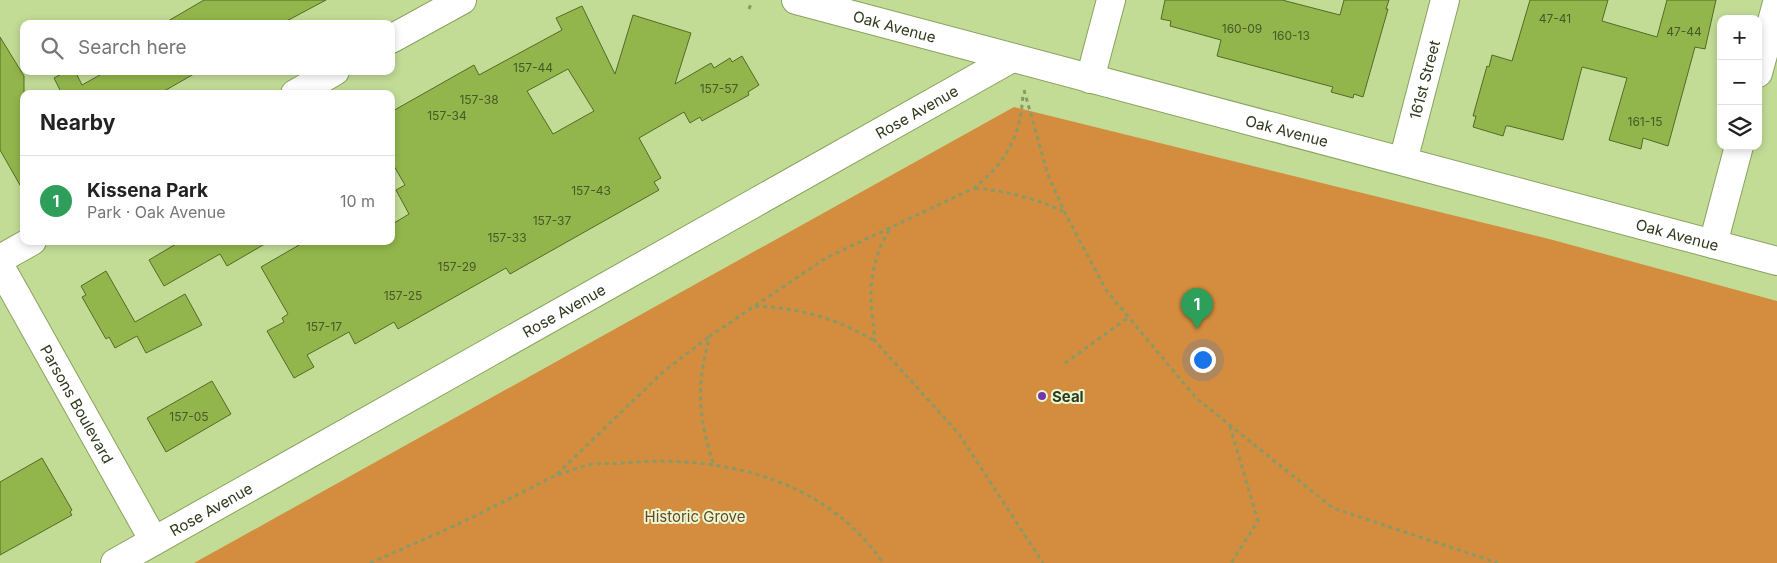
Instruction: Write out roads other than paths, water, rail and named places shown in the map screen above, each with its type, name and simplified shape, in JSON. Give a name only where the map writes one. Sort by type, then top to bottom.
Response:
[{"type":"street","name":"Oak Avenue","points":[[796,0],[1777,261]]},
{"type":"street","points":[[1090,79],[1111,0]]},
{"type":"street","name":"161st Street","points":[[1403,160],[1445,0]]},
{"type":"street","points":[[395,38],[454,2]]},
{"type":"street","points":[[1762,60],[1777,3]]},
{"type":"street","name":"Rose Avenue","points":[[115,563],[1012,58]]},
{"type":"street","points":[[301,90],[328,75]]},
{"type":"street","points":[[1713,244],[1738,150]]},
{"type":"street","points":[[0,259],[25,245]]},
{"type":"street","name":"Parsons Boulevard","points":[[0,266],[154,541]]},
{"type":"place","name":"Kissena Park","points":[[1197,329]]},
{"type":"place","name":"Seal","points":[[1042,396]]},
{"type":"park label","name":"Historic Grove","points":[[695,516]]}]
